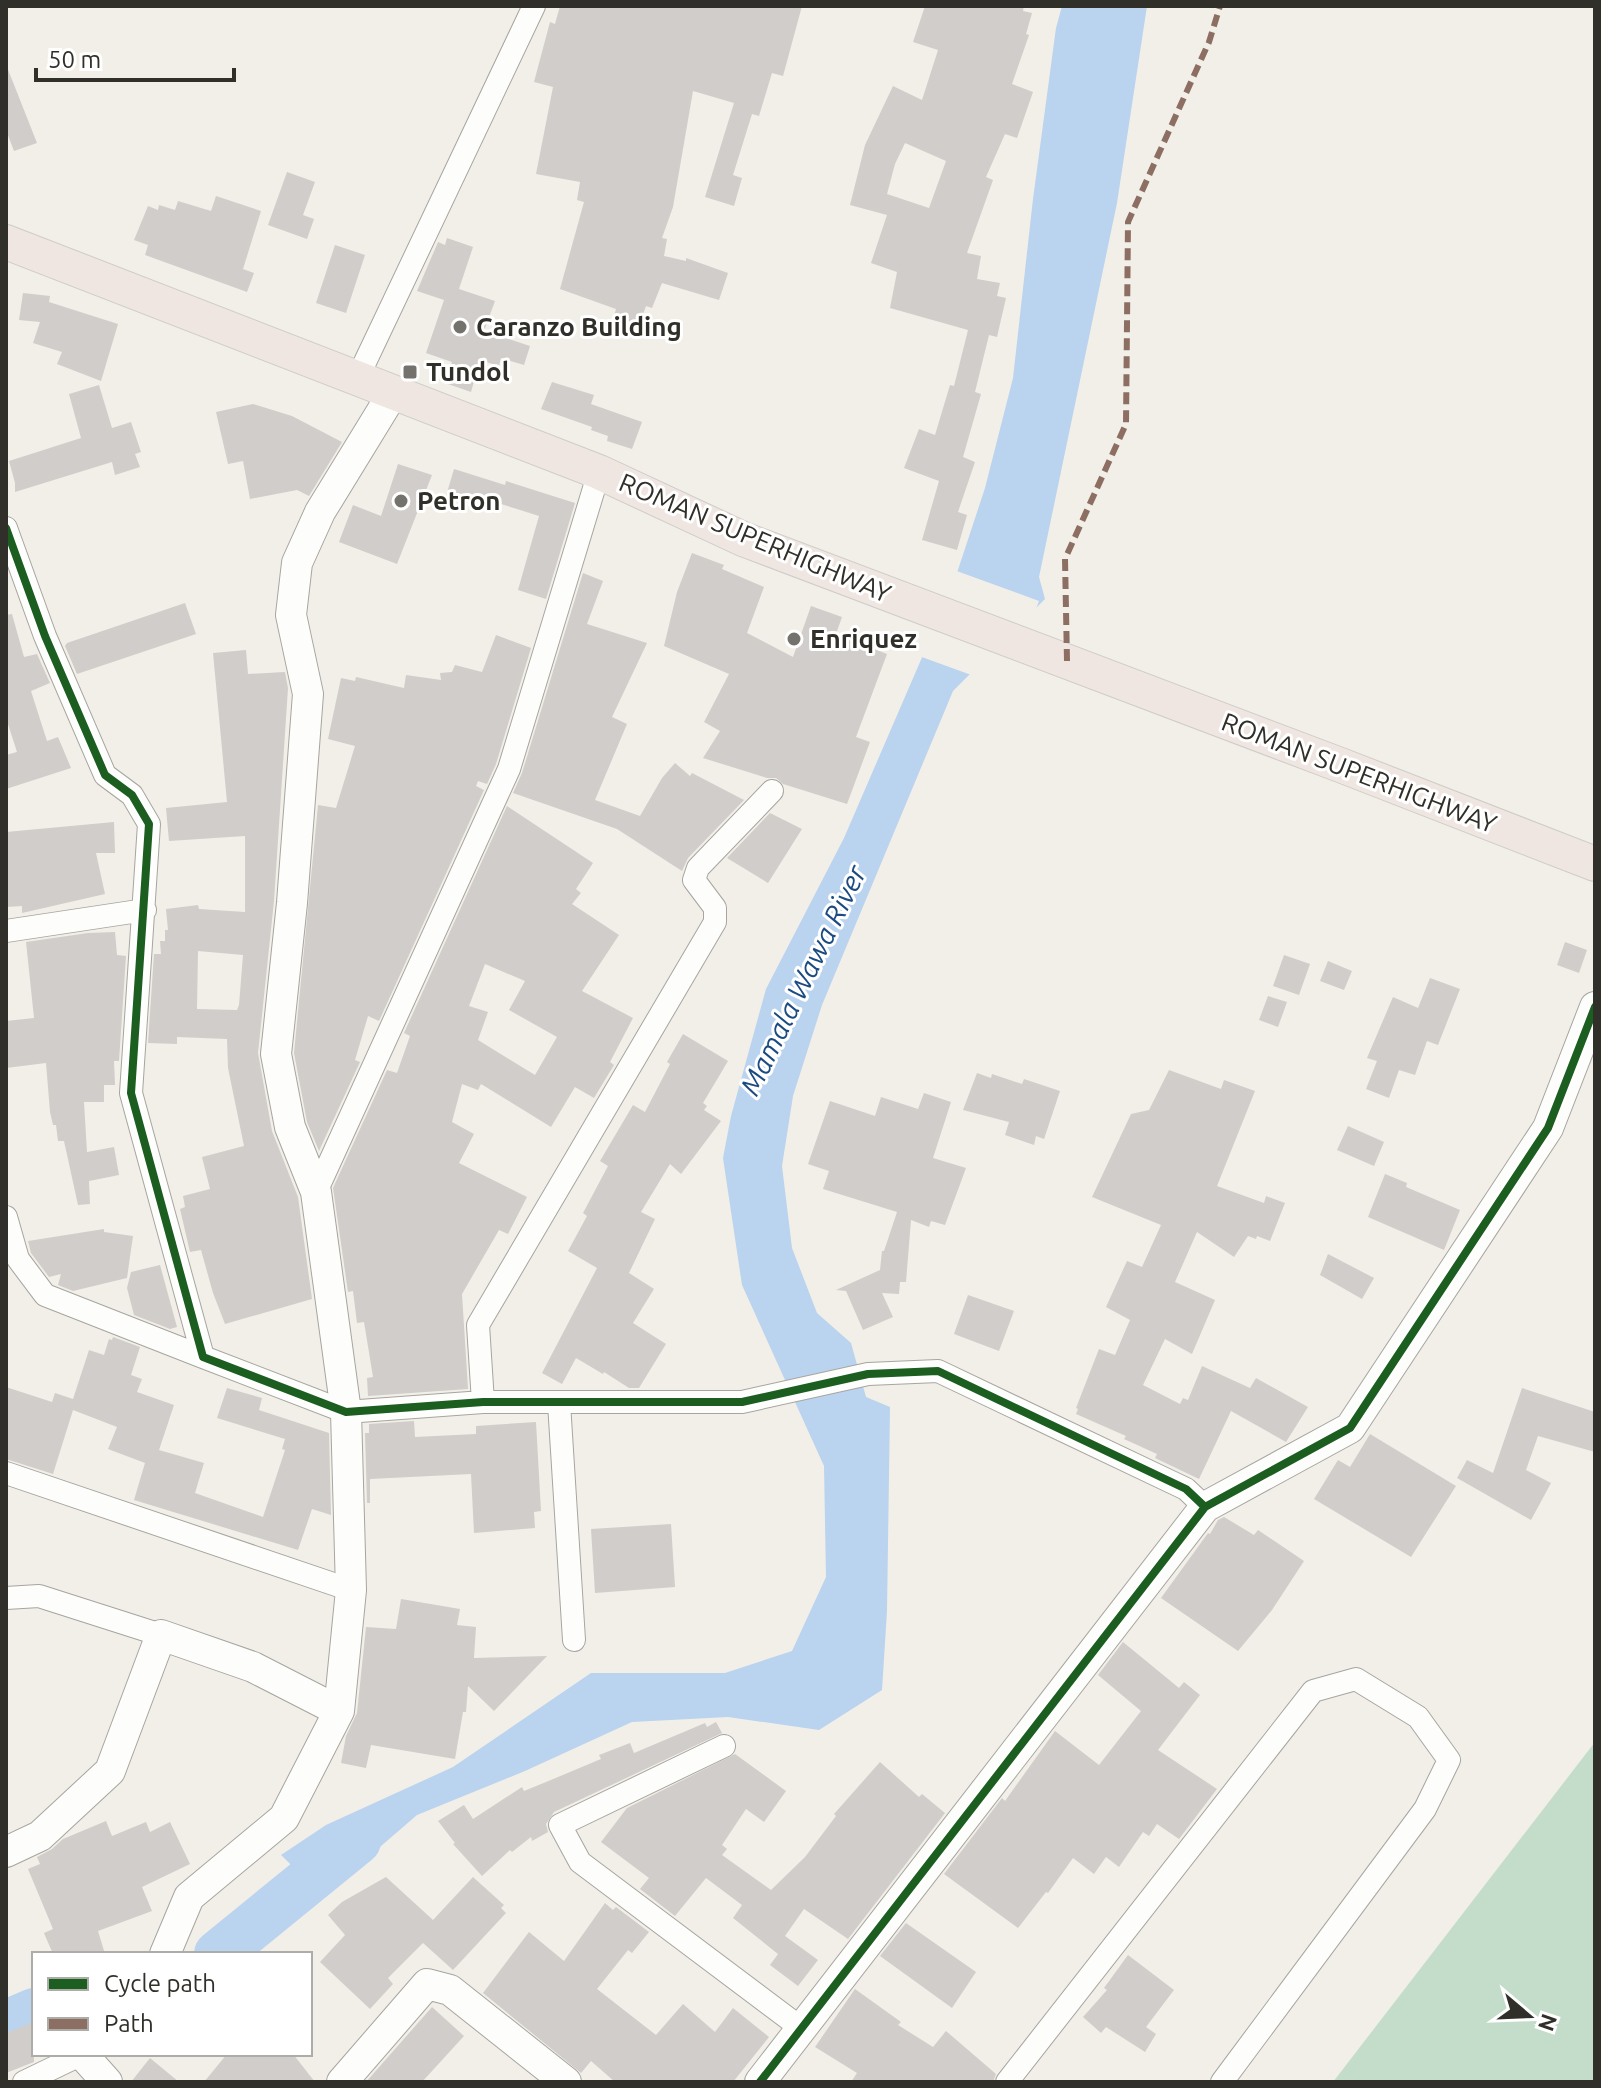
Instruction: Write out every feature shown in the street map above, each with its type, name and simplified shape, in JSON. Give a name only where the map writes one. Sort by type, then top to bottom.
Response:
[{"type":"main road","name":"ROMAN SUPERHIGHWAY","points":[[6,242],[599,472],[743,539],[1595,864]]},
{"type":"street","points":[[357,379],[534,6]]},
{"type":"street","points":[[166,1952],[189,1897],[284,1818],[339,1711],[351,1590],[346,1412],[316,1192],[290,1127],[276,1054],[292,903],[308,694],[291,615],[297,563],[320,512],[393,393]]},
{"type":"street","points":[[316,1192],[509,769],[599,472]]},
{"type":"street","points":[[6,528],[45,636],[105,775],[132,795],[149,824],[131,1093],[203,1357]]},
{"type":"street","points":[[483,1402],[478,1325],[715,922],[715,908],[694,880],[698,868],[772,791]]},
{"type":"street","points":[[6,931],[145,910]]},
{"type":"street","points":[[760,2082],[1205,1507],[1350,1428],[1548,1128],[1595,1007]]},
{"type":"street","points":[[6,1217],[18,1259],[45,1295],[346,1412],[483,1402],[742,1402],[868,1374],[938,1371],[1186,1489],[1205,1507]]},
{"type":"street","points":[[559,1403],[574,1640]]},
{"type":"street","points":[[6,1473],[351,1590]]},
{"type":"street","points":[[6,1598],[39,1596],[161,1635],[253,1667],[339,1711]]},
{"type":"street","points":[[6,1852],[40,1836],[110,1771],[161,1635]]},
{"type":"street","points":[[1007,2082],[1313,1691],[1356,1679],[1418,1717],[1449,1760],[1425,1809],[1222,2082]]},
{"type":"street","points":[[724,1746],[560,1825],[580,1862],[801,2028]]},
{"type":"street","points":[[342,2082],[427,1984],[450,1990],[566,2082]]},
{"type":"street","points":[[24,2082],[77,2056]]},
{"type":"street","points":[[83,2056],[107,2082]]},
{"type":"green space","points":[[1595,1742],[1595,2082],[1333,2082]]},
{"type":"water","points":[[1062,6],[1147,6],[1117,203],[1039,577],[1045,599],[953,691],[822,1005],[793,1096],[782,1166],[792,1248],[817,1313],[851,1343],[866,1397],[890,1407],[887,1611],[882,1690],[819,1730],[728,1717],[632,1722],[525,1771],[417,1815],[323,1896],[281,1855],[326,1825],[453,1767],[591,1673],[725,1673],[792,1651],[826,1577],[824,1466],[742,1285],[723,1158],[731,1116],[766,989],[844,838],[952,588],[985,488],[1013,378],[1033,199],[1056,28]]},
{"type":"pier","points":[[954,570],[1039,601],[1033,617],[974,676],[919,656]]},
{"type":"building","points":[[560,6],[802,6],[783,76],[772,73],[759,116],[752,114],[733,175],[742,178],[734,206],[705,197],[734,103],[693,91],[673,207],[662,238],[667,239],[664,256],[686,261],[686,258],[728,273],[719,300],[662,283],[652,308],[646,306],[639,325],[614,316],[616,309],[560,289],[584,202],[577,200],[580,182],[536,174],[553,87],[534,82],[550,22],[555,24]]},
{"type":"building","points":[[925,6],[1024,6],[1023,11],[1032,13],[1026,34],[1029,35],[1012,84],[1033,92],[1017,138],[1005,134],[986,177],[993,180],[967,253],[981,256],[977,279],[1000,283],[997,296],[1006,298],[997,337],[989,335],[975,392],[981,394],[963,457],[975,462],[958,512],[967,515],[957,550],[922,540],[939,481],[904,468],[919,429],[935,435],[950,385],[954,386],[968,330],[890,308],[897,272],[871,263],[887,215],[850,205],[865,145],[893,86],[922,100],[938,50],[913,42]],"holes":[[[905,143],[946,161],[929,208],[887,194],[895,164]]]},
{"type":"building","points":[[7,67],[37,143],[14,151],[6,130]]},
{"type":"building","points":[[287,172],[315,182],[303,215],[314,219],[307,239],[268,225]]},
{"type":"building","points":[[216,196],[261,211],[243,269],[254,273],[247,292],[145,255],[148,245],[134,240],[148,206],[158,210],[159,205],[175,210],[178,201],[211,211]]},
{"type":"building","points":[[447,238],[473,247],[459,289],[495,301],[484,331],[530,346],[524,365],[501,358],[499,366],[480,360],[471,392],[445,383],[452,362],[426,353],[444,300],[417,291],[438,242],[445,245]]},
{"type":"building","points":[[335,245],[365,255],[346,313],[316,303]]},
{"type":"building","points":[[23,293],[50,296],[49,302],[118,324],[101,381],[57,364],[62,352],[33,343],[40,322],[19,320]]},
{"type":"building","points":[[552,382],[594,395],[591,404],[642,422],[632,449],[607,441],[608,436],[591,430],[592,427],[541,409]]},
{"type":"building","points":[[99,385],[112,428],[131,422],[141,452],[135,454],[140,467],[115,475],[112,462],[15,492],[9,461],[81,438],[69,394]]},
{"type":"building","points":[[253,404],[292,416],[342,442],[309,496],[297,490],[250,499],[243,461],[228,464],[216,412]]},
{"type":"building","points":[[398,464],[432,475],[397,564],[339,542],[353,505],[381,516]]},
{"type":"building","points":[[454,469],[505,485],[506,481],[575,503],[546,599],[518,590],[539,516],[498,503],[495,511],[446,496]]},
{"type":"building","points":[[692,553],[724,565],[722,569],[764,587],[747,633],[793,657],[811,606],[842,617],[836,634],[887,654],[856,737],[870,742],[847,804],[783,784],[776,778],[703,758],[720,731],[704,722],[729,674],[664,646],[677,592]]},
{"type":"building","points":[[583,573],[603,581],[587,624],[647,643],[612,717],[627,724],[595,800],[640,816],[662,778],[675,763],[690,776],[692,773],[744,800],[688,858],[682,871],[617,829],[513,793],[522,773]]},
{"type":"building","points":[[185,603],[196,634],[77,674],[65,646],[67,643]]},
{"type":"building","points":[[12,614],[24,657],[37,654],[50,683],[31,691],[47,741],[58,737],[71,768],[6,789],[6,755],[17,752],[6,718],[6,615]]},
{"type":"building","points":[[496,635],[531,648],[496,764],[487,784],[478,781],[476,786],[484,790],[379,1021],[368,1016],[355,1060],[360,1062],[319,1151],[307,1122],[294,1053],[318,805],[336,808],[355,746],[328,739],[341,678],[355,681],[356,677],[404,688],[406,675],[441,680],[440,673],[452,672],[455,665],[482,672]]},
{"type":"building","points":[[246,650],[248,674],[285,672],[288,688],[274,901],[258,1053],[272,1131],[298,1197],[312,1299],[225,1324],[201,1250],[190,1252],[180,1209],[185,1207],[183,1196],[210,1189],[202,1157],[244,1146],[228,1068],[227,1039],[177,1037],[177,1044],[148,1043],[154,954],[161,954],[160,941],[165,941],[165,930],[168,930],[166,909],[198,905],[199,909],[245,912],[245,836],[169,841],[166,808],[227,802],[213,653]],"holes":[[[198,951],[243,955],[237,1010],[197,1009]]]},
{"type":"building","points":[[507,806],[593,863],[576,889],[581,893],[572,904],[619,935],[582,991],[633,1018],[610,1062],[614,1065],[594,1098],[575,1087],[551,1127],[481,1084],[478,1090],[462,1084],[452,1122],[474,1134],[459,1163],[527,1197],[508,1234],[499,1230],[462,1294],[468,1389],[368,1396],[367,1378],[373,1377],[364,1322],[357,1323],[353,1291],[348,1292],[333,1188],[387,1070],[397,1073],[410,1036],[404,1033]],"holes":[[[485,964],[525,981],[509,1010],[557,1037],[535,1075],[478,1040],[488,1012],[469,1006]]]},
{"type":"building","points":[[770,813],[802,829],[768,883],[727,858]]},
{"type":"building","points":[[114,822],[115,853],[96,853],[105,894],[22,913],[22,906],[6,907],[6,832]]},
{"type":"building","points":[[115,932],[117,955],[126,956],[119,1061],[114,1061],[115,1085],[104,1085],[104,1102],[84,1102],[87,1152],[114,1147],[119,1175],[89,1181],[90,1204],[78,1205],[64,1141],[58,1141],[50,1112],[46,1063],[6,1068],[6,1021],[34,1018],[26,942]]},
{"type":"building","points":[[1565,942],[1587,950],[1579,973],[1557,965]]},
{"type":"building","points":[[1284,955],[1310,964],[1299,995],[1273,986]]},
{"type":"building","points":[[1328,961],[1352,971],[1344,990],[1320,981]]},
{"type":"building","points":[[1430,978],[1460,989],[1438,1045],[1427,1041],[1415,1075],[1399,1070],[1389,1098],[1366,1089],[1377,1061],[1367,1058],[1393,997],[1418,1008]]},
{"type":"building","points":[[1268,996],[1287,1002],[1278,1027],[1259,1020]]},
{"type":"building","points":[[683,1034],[728,1061],[703,1103],[707,1106],[704,1110],[721,1121],[681,1174],[670,1164],[641,1212],[655,1219],[629,1273],[654,1289],[633,1323],[666,1344],[639,1388],[629,1388],[576,1358],[562,1384],[542,1373],[597,1268],[568,1251],[587,1216],[583,1213],[608,1166],[600,1161],[633,1105],[645,1112]]},
{"type":"building","points":[[1169,1070],[1221,1089],[1224,1080],[1255,1091],[1217,1186],[1264,1203],[1266,1196],[1285,1203],[1270,1241],[1248,1236],[1234,1257],[1197,1232],[1175,1282],[1215,1300],[1192,1354],[1165,1339],[1143,1385],[1180,1404],[1183,1398],[1188,1400],[1202,1366],[1250,1388],[1256,1378],[1308,1407],[1286,1442],[1231,1411],[1199,1479],[1155,1458],[1157,1454],[1124,1439],[1126,1436],[1076,1414],[1099,1349],[1115,1355],[1130,1320],[1106,1307],[1127,1261],[1142,1267],[1161,1225],[1092,1197],[1131,1114],[1149,1110]]},
{"type":"building","points":[[977,1073],[991,1078],[992,1074],[1022,1084],[1024,1079],[1060,1091],[1044,1139],[1036,1136],[1034,1145],[1005,1135],[1009,1122],[963,1110]]},
{"type":"building","points":[[924,1093],[951,1102],[933,1158],[966,1168],[945,1225],[931,1221],[929,1227],[911,1220],[906,1282],[900,1282],[899,1294],[882,1293],[893,1317],[863,1330],[846,1291],[836,1290],[880,1270],[882,1251],[897,1212],[823,1189],[829,1171],[808,1164],[830,1101],[875,1116],[881,1097],[918,1109]]},
{"type":"building","points":[[1348,1126],[1384,1142],[1374,1166],[1337,1150]]},
{"type":"building","points":[[1385,1174],[1407,1183],[1406,1187],[1460,1210],[1444,1250],[1368,1217]]},
{"type":"building","points":[[104,1229],[104,1232],[133,1236],[127,1278],[73,1291],[58,1285],[61,1274],[49,1277],[31,1253],[28,1241]]},
{"type":"building","points":[[1328,1254],[1374,1278],[1362,1299],[1320,1275]]},
{"type":"building","points":[[160,1265],[177,1327],[170,1329],[134,1315],[127,1288],[131,1272]]},
{"type":"building","points":[[968,1295],[1014,1311],[999,1351],[954,1334]]},
{"type":"building","points":[[113,1337],[140,1347],[131,1375],[142,1379],[137,1392],[174,1405],[159,1450],[204,1463],[195,1493],[263,1517],[285,1450],[282,1449],[285,1439],[217,1418],[227,1388],[262,1398],[259,1410],[329,1433],[331,1515],[312,1509],[298,1550],[134,1500],[145,1463],[108,1449],[117,1427],[73,1410],[53,1474],[6,1459],[6,1387],[52,1402],[55,1393],[73,1399],[89,1350],[104,1355],[109,1339]]},
{"type":"building","points":[[1522,1388],[1595,1412],[1595,1452],[1538,1436],[1526,1470],[1551,1483],[1531,1520],[1457,1478],[1467,1460],[1493,1473]]},
{"type":"building","points":[[414,1421],[415,1437],[476,1434],[476,1426],[536,1422],[541,1511],[534,1512],[535,1528],[474,1533],[471,1474],[370,1479],[370,1503],[367,1503],[365,1433],[369,1433],[369,1424]]},
{"type":"building","points":[[1370,1434],[1456,1486],[1411,1557],[1314,1499],[1338,1460],[1350,1467]]},
{"type":"building","points":[[1224,1517],[1254,1535],[1258,1530],[1304,1561],[1272,1610],[1238,1651],[1161,1598],[1218,1520]]},
{"type":"building","points":[[671,1524],[675,1587],[595,1593],[591,1529]]},
{"type":"building","points":[[401,1599],[460,1609],[457,1625],[476,1627],[474,1658],[547,1656],[494,1711],[468,1686],[466,1712],[463,1712],[455,1759],[371,1745],[366,1768],[341,1763],[346,1736],[357,1713],[366,1627],[396,1629]]},
{"type":"building","points":[[1123,1642],[1179,1688],[1184,1682],[1200,1695],[1158,1750],[1217,1789],[1179,1839],[1157,1824],[1149,1836],[1143,1832],[1119,1867],[1106,1857],[1094,1874],[1073,1858],[1018,1928],[944,1874],[1002,1798],[1005,1801],[1055,1731],[1099,1765],[1141,1711],[1098,1675]]},
{"type":"building","points":[[716,1722],[722,1733],[554,1812],[546,1824],[548,1832],[532,1841],[531,1837],[512,1852],[510,1850],[482,1876],[453,1844],[438,1821],[464,1805],[473,1819],[522,1787],[524,1791],[546,1782],[601,1759],[599,1755],[630,1743],[634,1753],[705,1723],[707,1727]]},
{"type":"building","points":[[735,1754],[786,1791],[764,1822],[746,1809],[722,1845],[727,1849],[722,1855],[771,1890],[805,1857],[836,1816],[834,1814],[880,1762],[919,1797],[922,1794],[945,1813],[848,1939],[804,1909],[785,1936],[818,1960],[798,1986],[770,1965],[778,1954],[733,1918],[742,1905],[706,1878],[675,1916],[640,1889],[649,1878],[601,1842],[627,1808]]},
{"type":"building","points":[[106,1821],[112,1836],[146,1822],[150,1832],[170,1822],[190,1864],[142,1887],[152,1911],[98,1931],[104,1952],[52,1952],[44,1933],[53,1929],[28,1869],[40,1864],[37,1857],[63,1839]]},
{"type":"building","points":[[386,1877],[433,1920],[473,1877],[504,1905],[501,1908],[506,1913],[453,1970],[423,1943],[388,1978],[393,1984],[370,2009],[320,1962],[345,1935],[328,1915],[342,1902]]},
{"type":"building","points":[[605,1903],[613,1910],[616,1907],[649,1932],[632,1953],[628,1950],[597,1989],[656,2035],[683,2004],[715,2032],[733,2008],[769,2037],[733,2082],[615,2082],[591,2061],[581,2073],[483,1993],[529,1932],[564,1961]]},
{"type":"building","points":[[906,1923],[976,1972],[952,2008],[880,1956]]},
{"type":"building","points":[[1128,1955],[1174,1990],[1146,2027],[1156,2034],[1145,2052],[1106,2027],[1101,2033],[1083,2017],[1107,1990],[1104,1988]]},
{"type":"building","points":[[855,1989],[901,2022],[898,2025],[933,2047],[946,2031],[996,2074],[993,2082],[851,2082],[857,2073],[815,2047]]},
{"type":"building","points":[[432,2007],[464,2036],[422,2082],[366,2082]]},
{"type":"building","points":[[32,2023],[34,2062],[6,2073],[6,2033]]},
{"type":"building","points":[[225,2056],[295,2056],[315,2082],[204,2082]]},
{"type":"building","points":[[150,2058],[179,2082],[131,2082]]},
{"type":"waterway","name":"Mamala Wawa River","points":[[220,1952],[357,1841]]},
{"type":"waterway","name":"Mamala Wawa River","points":[[6,2024],[32,2013]]},
{"type":"marked path","points":[[1067,661],[1065,559],[1126,424],[1128,222],[1209,42],[1220,6]]},
{"type":"cycle path","points":[[6,528],[45,636],[105,775],[132,795],[149,824],[131,1093],[203,1357],[346,1412],[483,1402],[742,1402],[868,1374],[938,1371],[1186,1489],[1205,1507]]},
{"type":"cycle path","points":[[760,2082],[1205,1507],[1350,1428],[1548,1128],[1595,1007]]},
{"type":"place","name":"Caranzo Building","points":[[460,327]]},
{"type":"place","name":"Tundol","points":[[410,372]]},
{"type":"place","name":"Petron","points":[[401,501]]},
{"type":"place","name":"Enriquez","points":[[794,639]]}]
